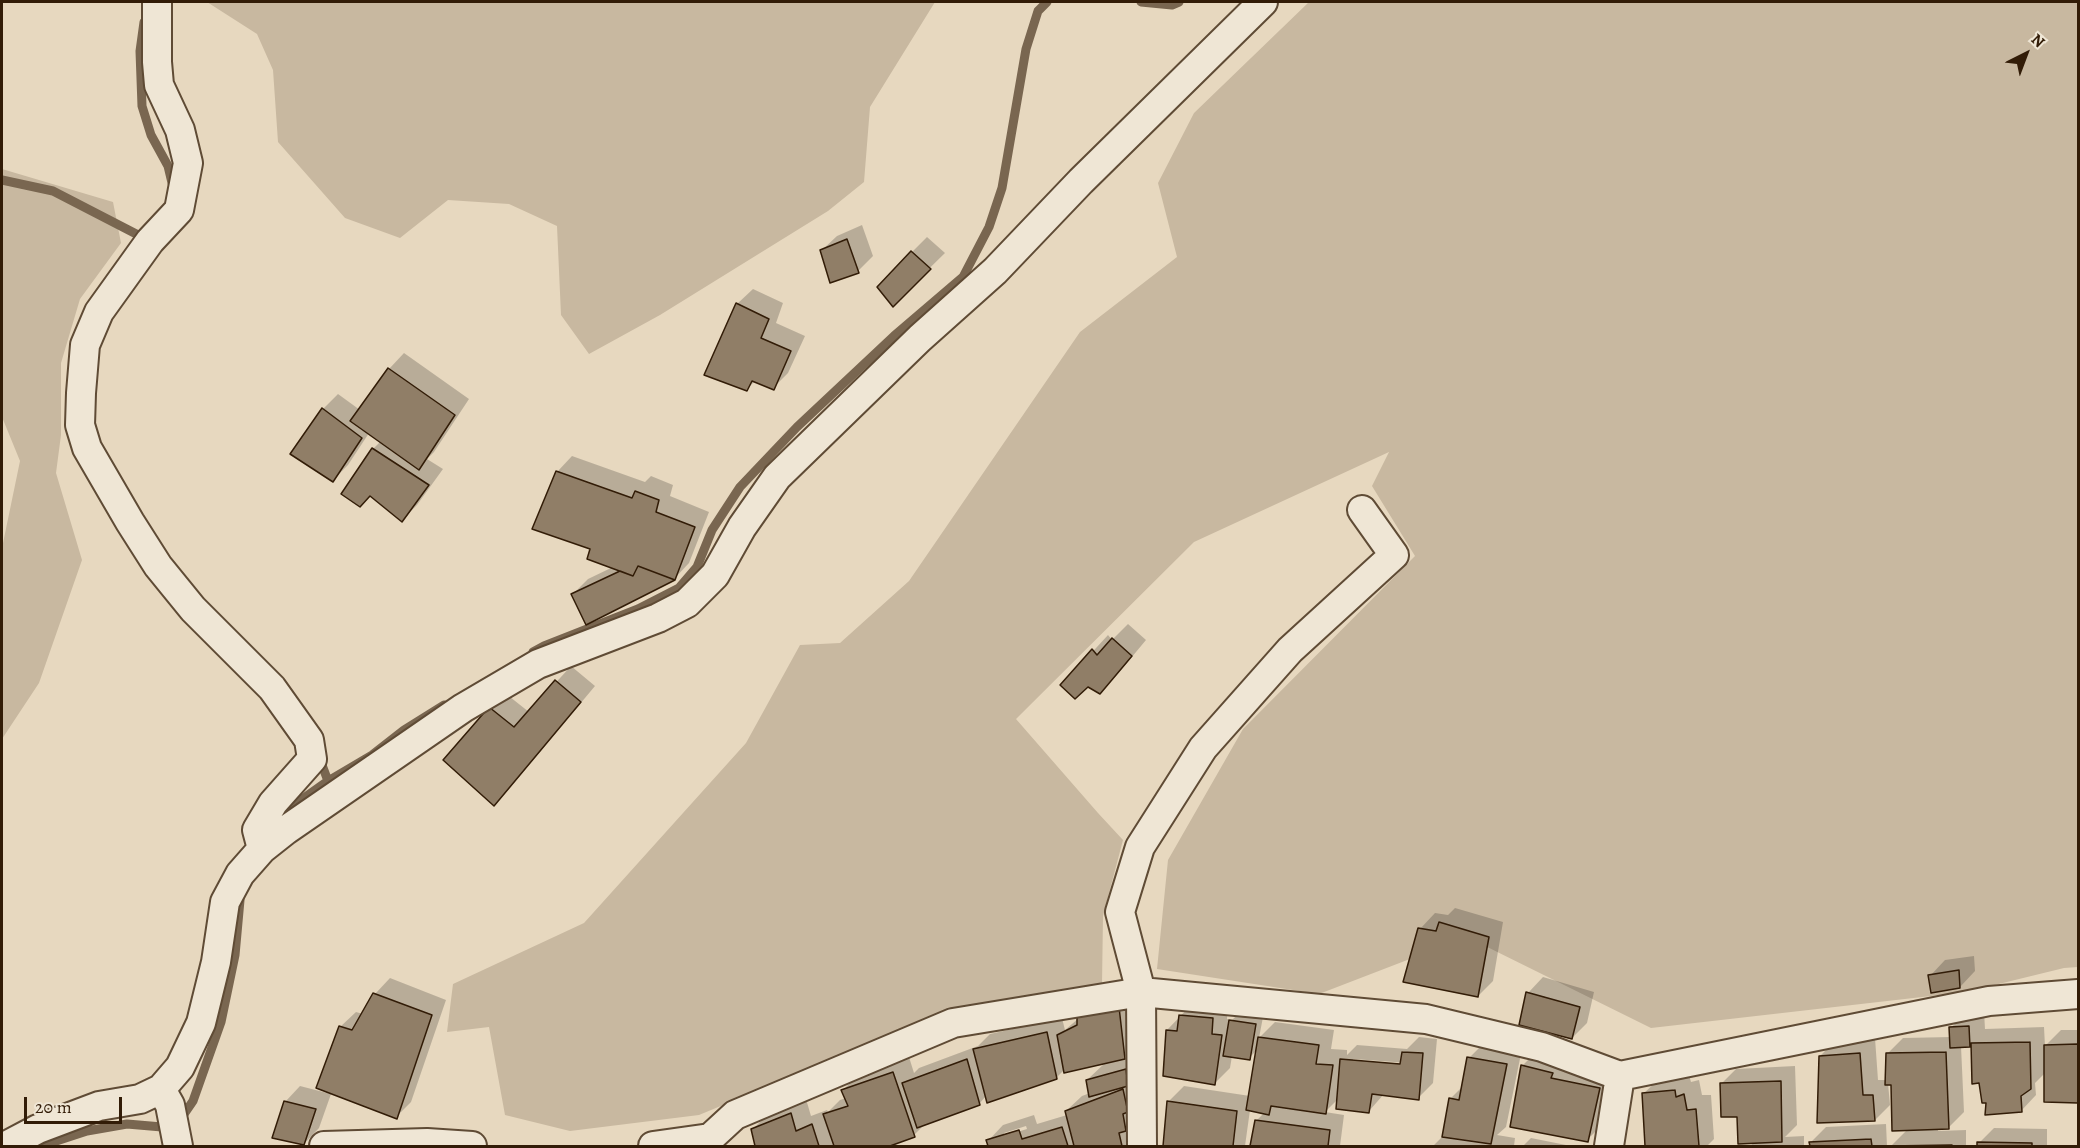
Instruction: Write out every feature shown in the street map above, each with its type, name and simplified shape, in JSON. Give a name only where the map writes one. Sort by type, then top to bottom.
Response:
[{"type":"street","points":[[157,2],[159,85],[180,130],[188,164],[179,210],[150,241],[99,312],[85,345],[80,425],[87,448],[158,566],[193,609],[272,688],[309,740],[312,759],[273,803],[258,830],[262,849]]},
{"type":"street","points":[[6,1146],[38,1129],[99,1107],[140,1099],[161,1089],[180,1067],[201,1023],[216,962],[225,902],[240,874],[262,849],[463,708],[538,664],[658,618],[687,603],[715,575],[742,527],[777,477],[912,345],[995,271],[1081,181],[1263,2]]},
{"type":"street","points":[[1142,1146],[1141,992],[1120,912],[1140,847],[1203,748],[1290,650],[1394,555],[1362,510]]},
{"type":"street","points":[[653,1146],[710,1142],[735,1115],[953,1023],[1141,992],[1426,1020],[1542,1047],[1620,1076],[1989,1001],[2079,994]]},
{"type":"street","points":[[1609,1146],[1620,1076]]},
{"type":"street","points":[[161,1089],[170,1105],[178,1146]]},
{"type":"street","points":[[324,1146],[427,1143],[472,1146]]},
{"type":"shaded area","points":[[207,2],[935,2],[870,107],[864,182],[828,211],[660,315],[589,354],[561,315],[557,226],[509,204],[448,200],[400,238],[345,218],[278,142],[273,70],[257,34]]},
{"type":"shaded area","points":[[1309,2],[2078,2],[2078,967],[2064,968],[1966,992],[1651,1028],[1467,937],[1319,994],[1157,969],[1168,860],[1243,729],[1415,556],[1372,486],[1389,452],[1194,542],[1016,719],[1123,840],[1103,916],[1102,984],[950,1011],[699,1115],[570,1131],[505,1115],[489,1027],[447,1032],[453,984],[584,923],[746,743],[800,645],[840,643],[909,581],[1080,332],[1177,257],[1158,183],[1194,113]]},
{"type":"shaded area","points":[[2,169],[113,202],[121,243],[80,299],[61,363],[61,435],[56,473],[82,560],[39,683],[2,739],[2,548],[20,461],[2,417]]},
{"type":"building","points":[[847,239],[859,273],[830,283],[820,250]]},
{"type":"building","points":[[911,251],[931,269],[893,307],[877,287]]},
{"type":"building","points":[[736,303],[769,319],[761,338],[791,351],[774,390],[752,381],[747,391],[704,375]]},
{"type":"building","points":[[388,368],[455,415],[419,470],[350,421]]},
{"type":"building","points":[[322,408],[362,438],[333,482],[290,454]]},
{"type":"building","points":[[372,448],[429,485],[402,522],[370,496],[360,507],[341,494]]},
{"type":"building","points":[[556,471],[632,498],[635,491],[659,500],[656,512],[695,527],[675,580],[638,566],[633,576],[587,559],[590,549],[532,529]]},
{"type":"building","points":[[638,566],[675,580],[586,625],[571,594],[620,571],[633,576]]},
{"type":"building","points":[[1112,638],[1132,656],[1100,694],[1088,687],[1075,699],[1060,685],[1092,649],[1097,655]]},
{"type":"building","points":[[555,680],[581,702],[494,806],[443,760],[489,707],[514,727]]},
{"type":"building","points":[[1439,922],[1489,937],[1478,997],[1403,982],[1418,928],[1436,931]]},
{"type":"building","points":[[1959,970],[1960,988],[1931,993],[1928,975]]},
{"type":"building","points":[[1526,992],[1580,1007],[1572,1039],[1519,1025]]},
{"type":"building","points":[[373,993],[432,1015],[397,1119],[316,1088],[339,1026],[352,1030]]},
{"type":"building","points":[[1119,1007],[1125,1059],[1064,1073],[1057,1035],[1077,1025],[1077,1013]]},
{"type":"building","points":[[1179,1015],[1213,1018],[1212,1034],[1222,1035],[1215,1085],[1163,1076],[1166,1030],[1177,1031]]},
{"type":"building","points":[[1229,1020],[1256,1024],[1250,1060],[1223,1056]]},
{"type":"building","points":[[1969,1026],[1970,1047],[1950,1048],[1949,1027]]},
{"type":"building","points":[[1047,1032],[1057,1079],[987,1103],[973,1049]]},
{"type":"building","points":[[1258,1037],[1319,1045],[1316,1064],[1333,1065],[1326,1114],[1271,1106],[1269,1115],[1246,1110]]},
{"type":"building","points":[[2030,1042],[2031,1089],[2021,1096],[2022,1112],[1985,1115],[1986,1103],[1982,1103],[1979,1083],[1972,1084],[1971,1043]]},
{"type":"building","points":[[2078,1044],[2078,1103],[2044,1102],[2044,1045]]},
{"type":"building","points":[[1402,1052],[1423,1053],[1419,1100],[1372,1094],[1369,1113],[1336,1109],[1340,1059],[1400,1064]]},
{"type":"building","points":[[1946,1052],[1949,1129],[1892,1131],[1891,1085],[1885,1085],[1886,1053]]},
{"type":"building","points":[[1860,1053],[1863,1095],[1873,1095],[1875,1121],[1817,1123],[1819,1056]]},
{"type":"building","points":[[1467,1057],[1507,1064],[1491,1144],[1442,1137],[1449,1098],[1459,1100]]},
{"type":"building","points":[[967,1059],[980,1105],[917,1128],[902,1083]]},
{"type":"building","points":[[1521,1065],[1553,1073],[1551,1078],[1600,1088],[1588,1142],[1510,1127]]},
{"type":"building","points":[[1126,1069],[1128,1086],[1089,1097],[1086,1080]]},
{"type":"building","points":[[893,1072],[915,1137],[890,1146],[834,1146],[823,1114],[848,1106],[841,1090]]},
{"type":"building","points":[[1781,1081],[1782,1142],[1738,1144],[1737,1117],[1721,1117],[1720,1083]]},
{"type":"building","points":[[1123,1089],[1128,1112],[1123,1114],[1126,1131],[1119,1133],[1122,1146],[1074,1146],[1065,1111]]},
{"type":"building","points":[[1675,1090],[1676,1097],[1684,1094],[1687,1110],[1696,1109],[1699,1146],[1645,1146],[1642,1093]]},
{"type":"building","points":[[284,1101],[316,1109],[304,1145],[272,1138]]},
{"type":"building","points":[[1167,1101],[1237,1111],[1233,1146],[1163,1146]]},
{"type":"building","points":[[791,1113],[796,1131],[812,1124],[819,1146],[755,1146],[751,1129]]},
{"type":"building","points":[[1255,1120],[1330,1130],[1328,1146],[1250,1146]]},
{"type":"building","points":[[1062,1127],[1068,1146],[988,1146],[986,1140],[1019,1130],[1022,1139]]},
{"type":"building","points":[[1871,1139],[1872,1146],[1810,1146],[1809,1142]]},
{"type":"building","points":[[1977,1142],[2032,1143],[2032,1146],[1977,1146]]},
{"type":"building","points":[[1952,1145],[1952,1146],[1889,1146]]},
{"type":"waterway","points":[[533,652],[638,609],[679,588],[697,567],[712,530],[740,487],[797,427],[894,336],[963,277],[989,227],[1002,188],[1026,49],[1038,11],[1047,2]]},
{"type":"waterway","points":[[1141,2],[1172,5],[1179,2]]},
{"type":"waterway","points":[[144,22],[140,51],[142,106],[151,135],[168,166],[173,187]]},
{"type":"waterway","points":[[2,180],[53,191],[144,238]]},
{"type":"waterway","points":[[275,821],[328,781],[372,755],[404,730],[444,705]]},
{"type":"waterway","points":[[319,757],[328,781]]},
{"type":"waterway","points":[[180,1120],[193,1101],[221,1022],[235,955],[240,900]]},
{"type":"waterway","points":[[41,1146],[87,1131],[127,1124],[162,1127]]}]
